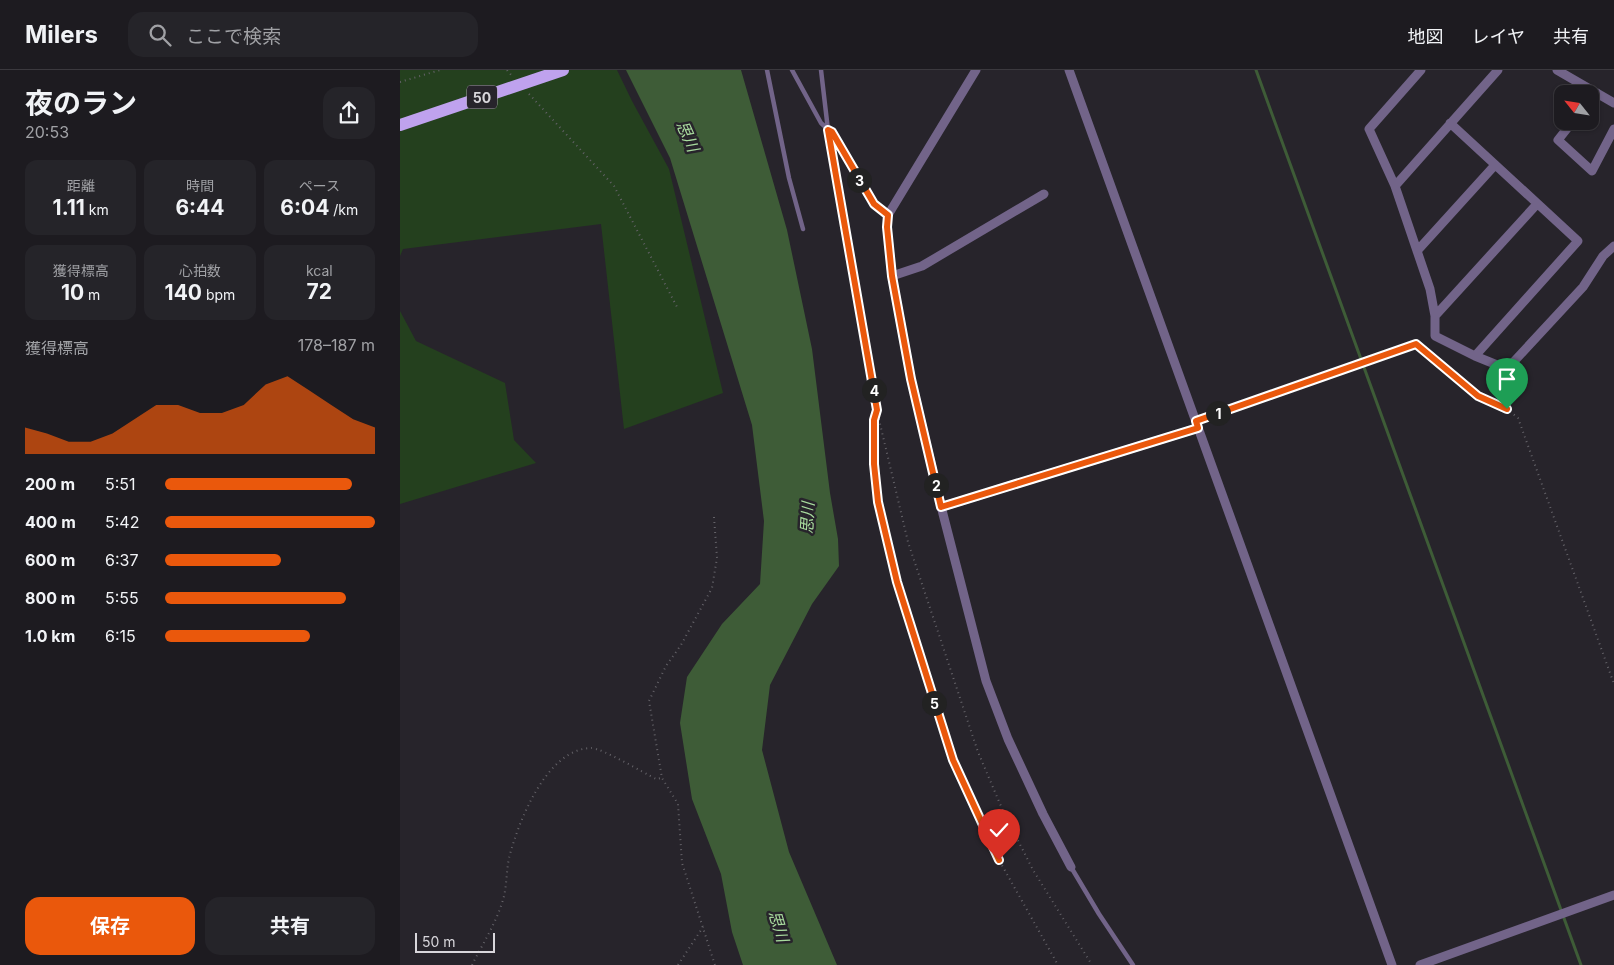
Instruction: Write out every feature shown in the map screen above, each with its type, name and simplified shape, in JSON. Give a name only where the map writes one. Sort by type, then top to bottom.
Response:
[{"type":"main road","name":"50","points":[[400,125],[563,70]]},
{"type":"street","points":[[976,70],[888,215],[887,227],[892,276],[911,379],[941,507],[986,681],[1012,747],[1043,814],[1071,867]]},
{"type":"street","points":[[1069,70],[1392,965]]},
{"type":"street","points":[[1422,70],[1369,129],[1394,186],[1430,289],[1436,316],[1435,336],[1475,356],[1507,369],[1583,287],[1603,256],[1614,246]]},
{"type":"street","points":[[1394,186],[1498,70]]},
{"type":"street","points":[[1557,70],[1583,85]]},
{"type":"street","points":[[1599,94],[1614,103]]},
{"type":"street","points":[[1450,123],[1578,241],[1475,356]]},
{"type":"street","points":[[1566,130],[1558,140],[1592,171],[1614,129]]},
{"type":"street","points":[[1417,251],[1495,165]]},
{"type":"street","points":[[892,276],[922,266],[1044,194]]},
{"type":"street","points":[[1436,316],[1537,204]]},
{"type":"street","points":[[941,507],[1197,424]]},
{"type":"street","points":[[1420,965],[1614,895]]},
{"type":"lane","points":[[767,70],[803,230]]},
{"type":"lane","points":[[792,70],[821,123],[832,132],[874,204],[888,215]]},
{"type":"lane","points":[[821,70],[828,130]]},
{"type":"lane","points":[[1071,867],[1133,965]]},
{"type":"path","points":[[400,82],[440,70]]},
{"type":"path","points":[[507,70],[513,76]]},
{"type":"path","points":[[525,90],[614,186],[677,307]]},
{"type":"path","points":[[828,130],[877,410],[908,542],[978,752],[1003,811],[1033,870],[1092,965]]},
{"type":"path","points":[[1197,424],[1416,344],[1478,396],[1507,409],[1518,418],[1614,684]]},
{"type":"path","points":[[877,410],[874,420],[874,464],[878,502],[897,582],[953,760],[999,860],[1058,965]]},
{"type":"path","points":[[714,517],[717,558],[712,588],[681,645],[666,666],[650,701],[662,778],[678,804],[682,863],[715,965]]},
{"type":"path","points":[[472,965],[503,902],[509,860],[523,814],[540,785],[561,759],[575,752],[592,748],[625,762],[656,779],[662,778]]},
{"type":"path","points":[[678,965],[703,927]]},
{"type":"shaded area","points":[[400,70],[617,70],[669,169],[723,393],[624,429],[601,224],[403,249],[400,256]]},
{"type":"shaded area","points":[[400,311],[416,341],[505,383],[514,440],[536,463],[400,504]]},
{"type":"water","name":"思川","points":[[626,70],[741,70],[787,230],[812,349],[830,493],[838,539],[839,566],[812,604],[770,685],[762,750],[789,852],[837,965],[743,965],[732,932],[721,874],[692,799],[680,723],[687,677],[722,624],[760,584],[764,521],[752,425],[670,158]]},
{"type":"waterway","points":[[1256,70],[1581,965]]},
{"type":"route","points":[[999,860],[953,760],[897,582],[878,502],[874,464],[874,420],[877,410],[828,130],[832,132],[874,204],[888,215],[887,227],[892,276],[911,379],[941,507],[1198,428],[1196,421],[1416,344],[1478,396],[1507,409]]}]
